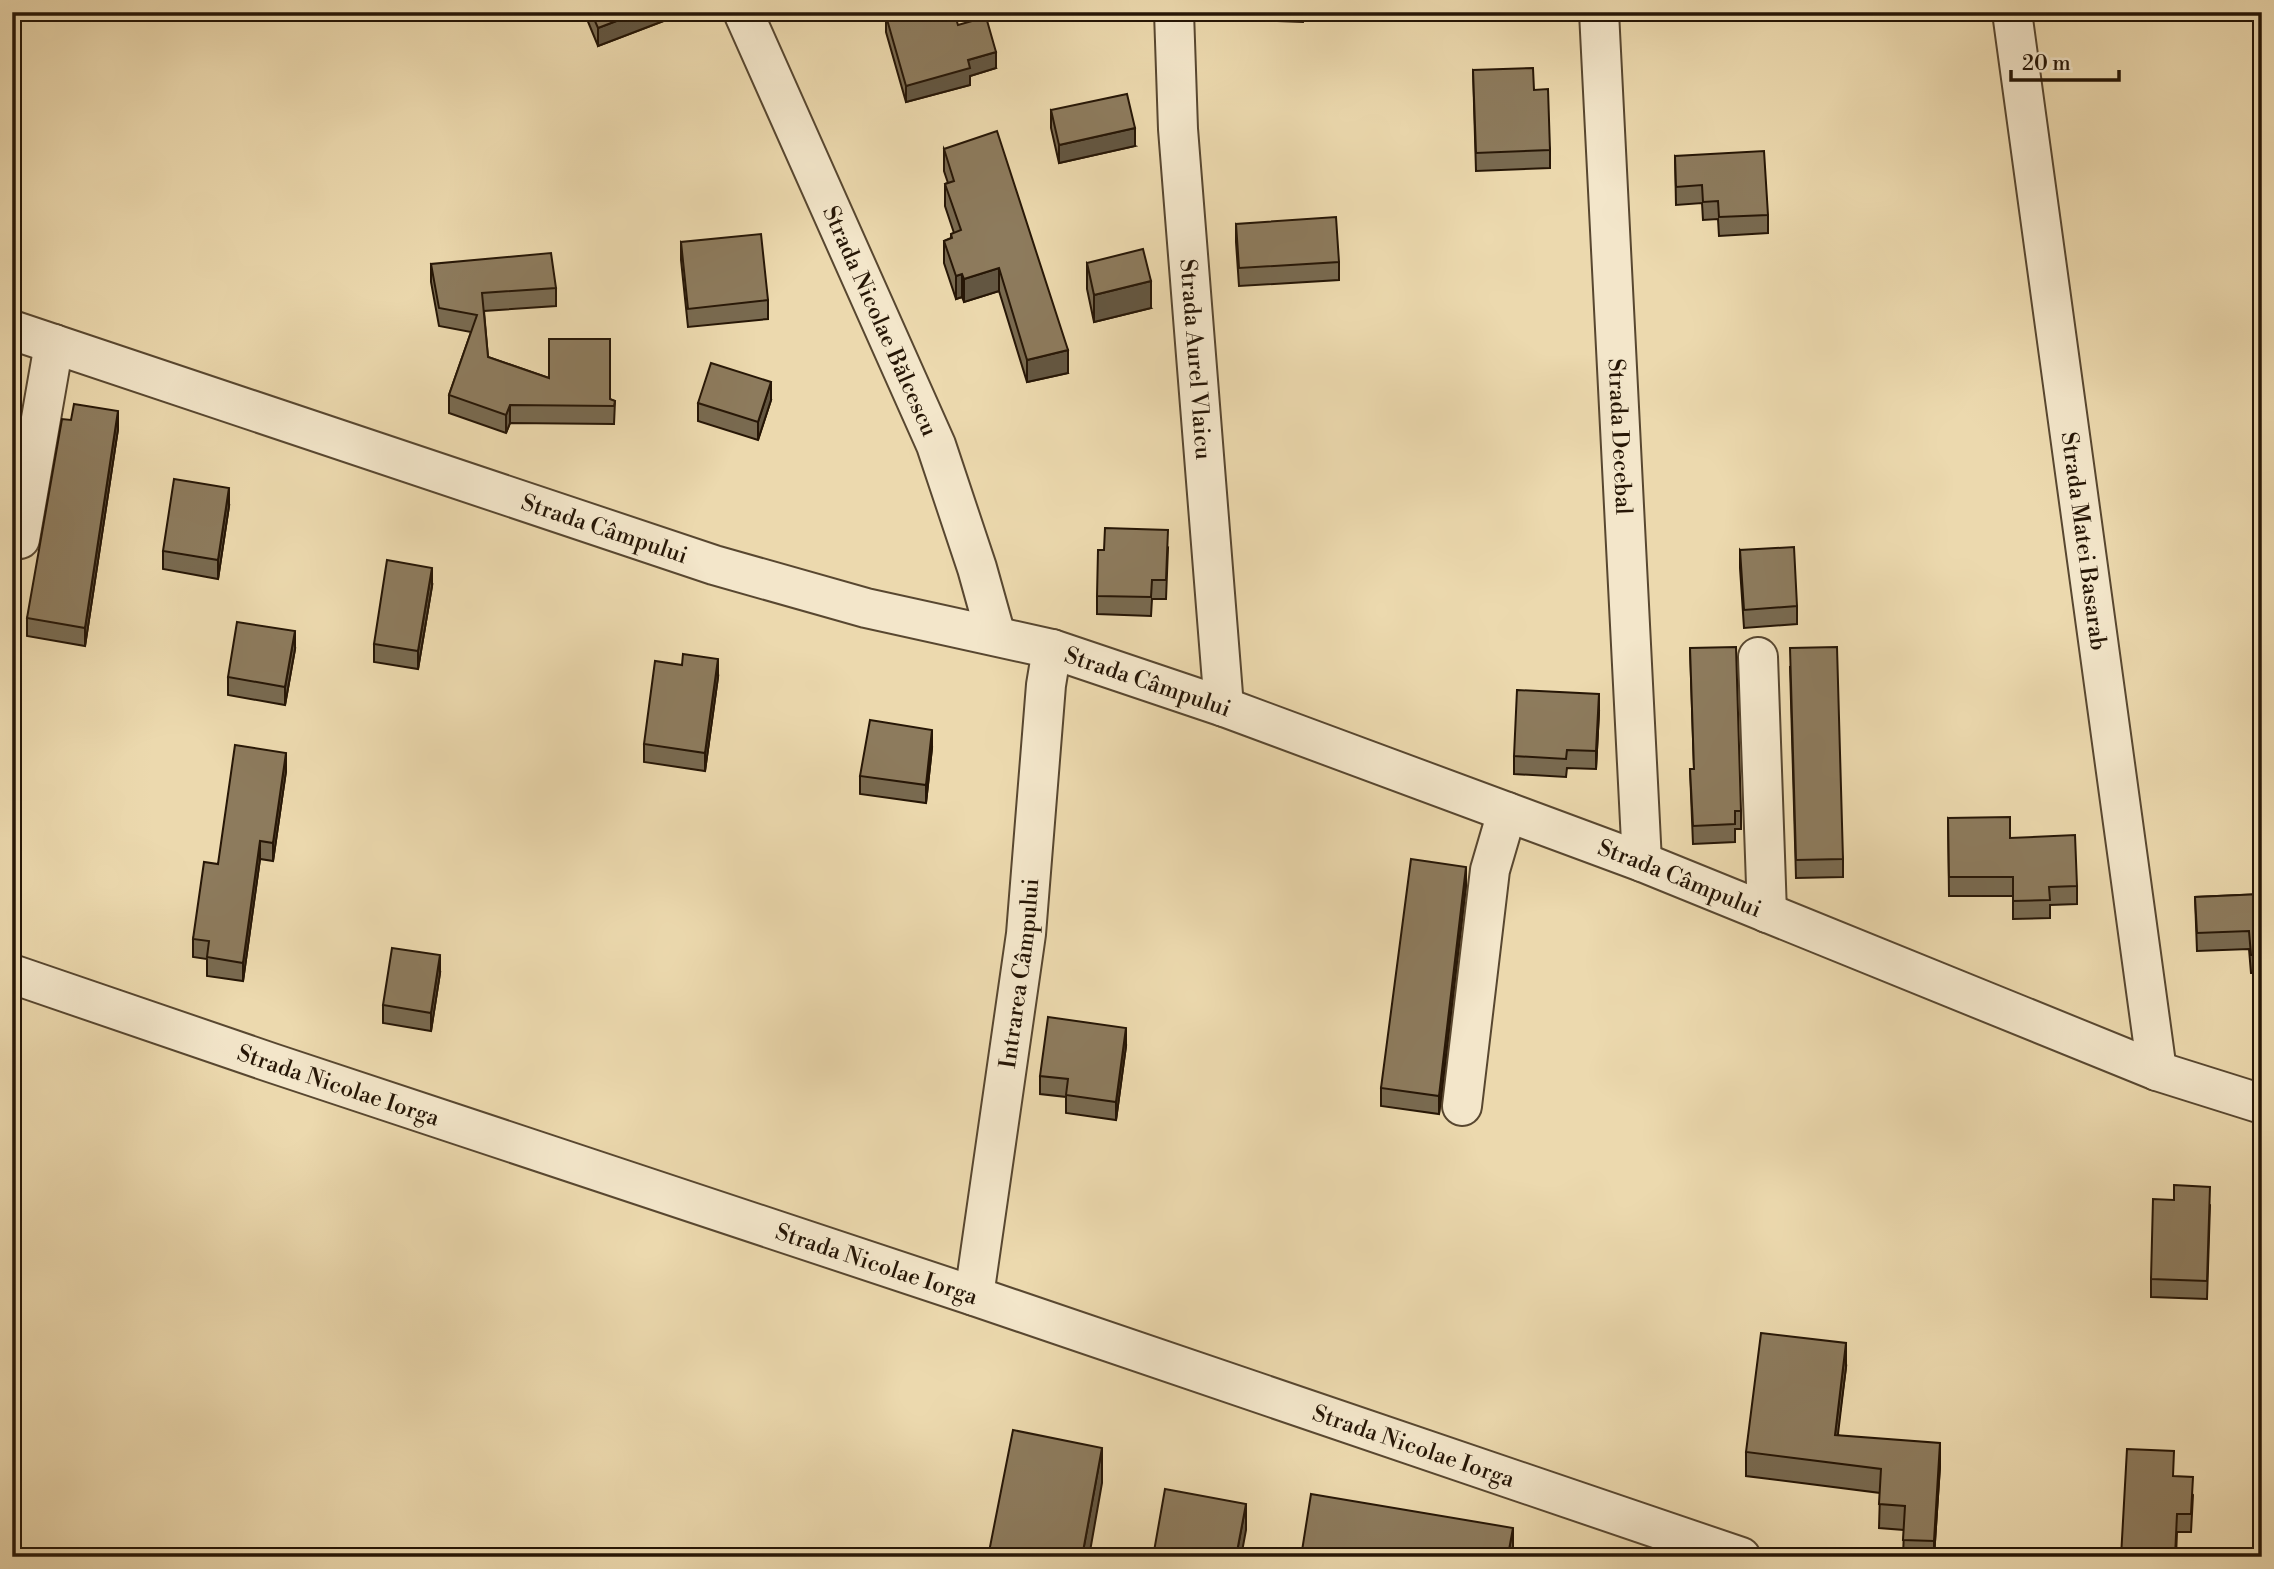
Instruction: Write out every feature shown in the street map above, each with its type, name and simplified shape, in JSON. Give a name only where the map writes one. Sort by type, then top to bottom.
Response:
[{"type":"street","name":"Strada Nicolae Bălcescu","points":[[743,12],[936,445],[977,568],[996,636]]},
{"type":"street","name":"Strada Aurel Vlaicu","points":[[1174,12],[1178,130],[1224,707]]},
{"type":"street","name":"Strada Decebal","points":[[1599,12],[1642,862]]},
{"type":"street","name":"Strada Matei Basarab","points":[[2012,12],[2157,1071]]},
{"type":"street","name":"Strada Câmpului","points":[[12,330],[714,565],[866,608],[1052,649],[1224,707],[1642,862],[2157,1071],[2262,1104]]},
{"type":"street","points":[[20,539],[54,344]]},
{"type":"street","name":"Intrarea Câmpului","points":[[974,1296],[1026,934],[1046,685],[1052,649]]},
{"type":"street","points":[[1758,657],[1767,913]]},
{"type":"street","points":[[1461,1106],[1490,870],[1507,812]]},
{"type":"street","name":"Strada Nicolae Iorga","points":[[12,974],[974,1296],[1741,1557]]},
{"type":"building","points":[[591,12],[640,12],[598,28]]},
{"type":"building","points":[[900,12],[954,12],[958,25],[986,17],[996,52],[968,60],[970,68],[906,86],[886,16]]},
{"type":"building","points":[[1533,68],[1534,90],[1548,89],[1550,150],[1476,153],[1473,70]]},
{"type":"building","points":[[1127,94],[1135,128],[1059,145],[1051,110]]},
{"type":"building","points":[[997,131],[1068,350],[1027,360],[999,268],[964,279],[962,274],[956,276],[944,241],[961,230],[945,184],[954,181],[944,149]]},
{"type":"building","points":[[1764,151],[1768,215],[1719,217],[1718,201],[1703,202],[1702,185],[1676,187],[1675,156]]},
{"type":"building","points":[[1336,217],[1339,262],[1239,268],[1236,224]]},
{"type":"building","points":[[761,234],[768,300],[688,309],[681,242]]},
{"type":"building","points":[[1143,249],[1151,281],[1094,295],[1087,263]]},
{"type":"building","points":[[551,253],[556,288],[482,293],[488,357],[549,378],[549,339],[610,339],[610,399],[615,401],[614,406],[510,405],[506,415],[449,395],[477,315],[439,308],[431,264]]},
{"type":"building","points":[[711,363],[771,382],[758,422],[698,403]]},
{"type":"building","points":[[74,404],[118,411],[85,628],[27,618],[62,419],[71,420]]},
{"type":"building","points":[[174,479],[229,488],[218,560],[163,551]]},
{"type":"building","points":[[1105,528],[1168,530],[1166,580],[1152,580],[1151,597],[1097,596],[1098,550],[1104,550]]},
{"type":"building","points":[[1794,547],[1797,606],[1744,610],[1740,550]]},
{"type":"building","points":[[387,560],[432,568],[418,651],[374,644]]},
{"type":"building","points":[[237,622],[295,631],[285,687],[228,677]]},
{"type":"building","points":[[1736,647],[1741,811],[1735,811],[1735,824],[1693,826],[1690,648]]},
{"type":"building","points":[[1837,647],[1843,859],[1796,860],[1790,648]]},
{"type":"building","points":[[683,654],[718,659],[705,753],[644,744],[655,661],[682,665]]},
{"type":"building","points":[[1517,690],[1599,694],[1596,751],[1567,750],[1566,759],[1514,756]]},
{"type":"building","points":[[870,720],[932,730],[926,785],[860,776]]},
{"type":"building","points":[[235,745],[286,753],[273,843],[260,841],[243,963],[207,957],[209,941],[193,939],[204,862],[218,864]]},
{"type":"building","points":[[2010,817],[2010,838],[2075,835],[2077,886],[2049,887],[2050,900],[2013,901],[2013,877],[1949,877],[1948,818]]},
{"type":"building","points":[[1411,859],[1466,867],[1439,1096],[1381,1088]]},
{"type":"building","points":[[2262,894],[2262,955],[2251,955],[2249,931],[2197,933],[2195,897]]},
{"type":"building","points":[[392,948],[440,955],[431,1013],[383,1005]]},
{"type":"building","points":[[1048,1017],[1126,1028],[1116,1102],[1066,1095],[1068,1079],[1040,1076]]},
{"type":"building","points":[[2174,1185],[2210,1187],[2207,1281],[2151,1279],[2153,1199],[2174,1200]]},
{"type":"building","points":[[1761,1333],[1846,1343],[1835,1435],[1940,1443],[1934,1541],[1903,1540],[1905,1506],[1879,1504],[1881,1469],[1746,1452]]},
{"type":"building","points":[[1013,1430],[1102,1448],[1082,1557],[988,1557]]},
{"type":"building","points":[[2127,1449],[2174,1451],[2173,1476],[2193,1477],[2191,1514],[2177,1514],[2175,1557],[2121,1557]]},
{"type":"building","points":[[1165,1489],[1246,1504],[1236,1557],[1153,1557]]},
{"type":"building","points":[[1311,1494],[1513,1528],[1509,1550],[1549,1557],[1301,1557]]}]
